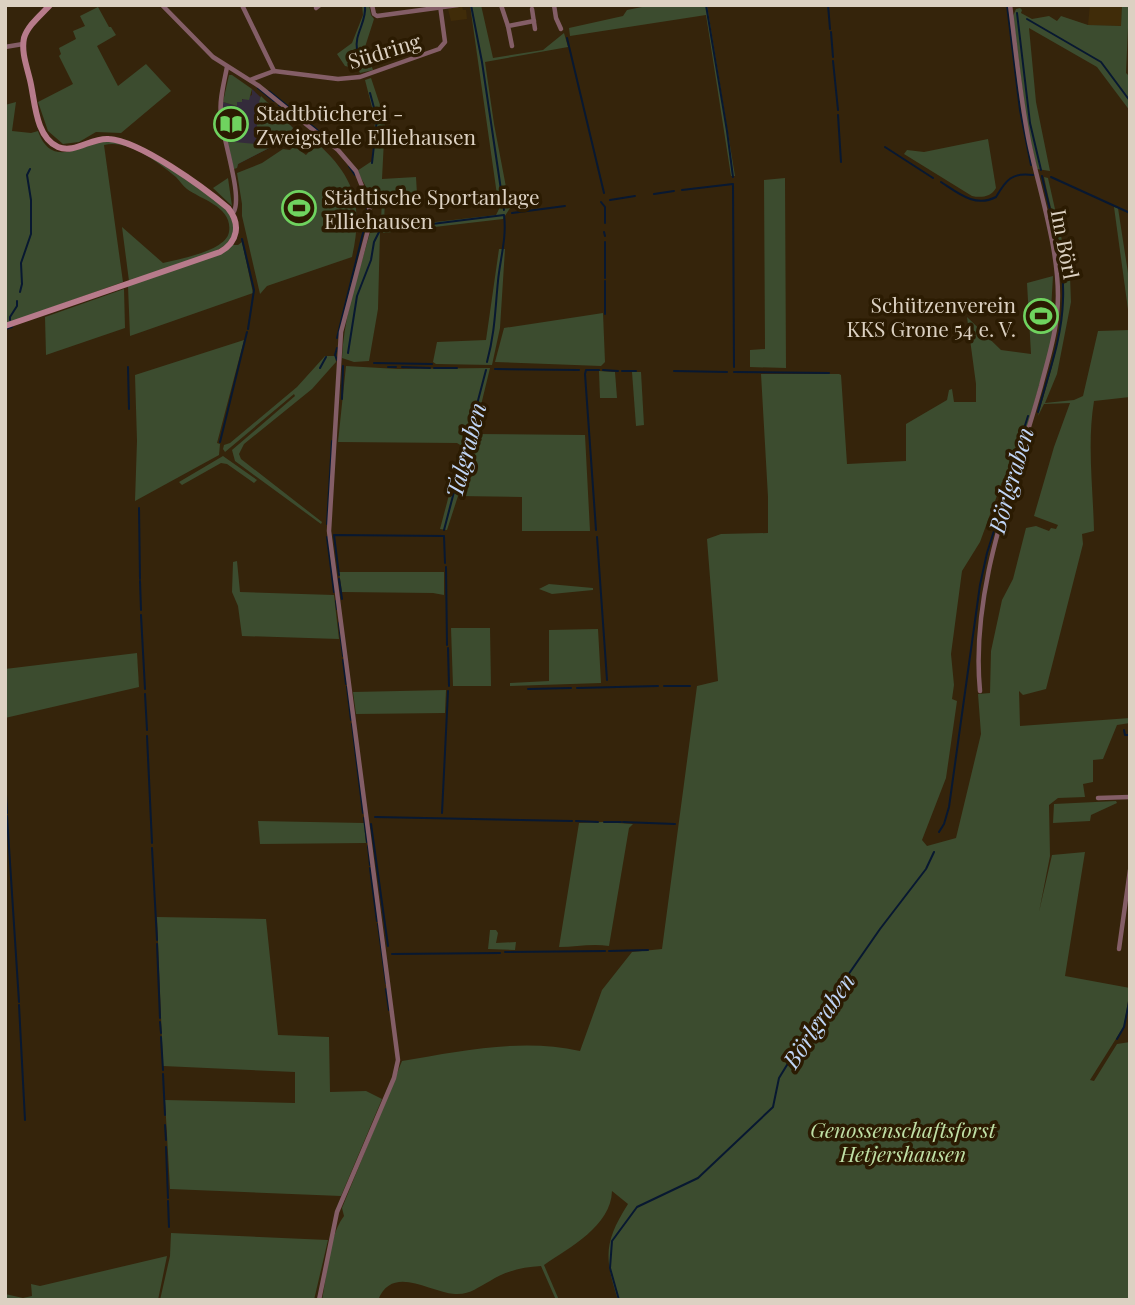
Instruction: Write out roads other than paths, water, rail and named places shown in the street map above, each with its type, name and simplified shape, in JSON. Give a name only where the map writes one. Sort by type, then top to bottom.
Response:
[{"type":"street","points":[[5,326],[220,252],[231,244],[236,231],[233,213],[221,202],[138,146],[108,139],[99,139],[71,148],[54,145],[45,134],[37,113],[23,44],[30,26],[51,5]]},
{"type":"street","points":[[162,5],[207,51],[250,80],[338,150],[364,187],[370,213],[341,332],[329,531],[398,1060],[394,1078],[337,1212],[319,1300]]},
{"type":"street","points":[[243,5],[274,71]]},
{"type":"street","points":[[372,5],[374,15],[458,5]]},
{"type":"street","points":[[501,5],[505,11],[512,46]]},
{"type":"street","points":[[554,5],[556,21],[561,29]]},
{"type":"street","name":"Im Börl","points":[[980,691],[978,641],[983,600],[995,547],[1052,344],[1059,297],[1055,257],[1023,111],[1010,5]]},
{"type":"street","name":"Südring","points":[[250,80],[274,71],[349,78],[369,74],[439,49],[446,42],[441,7]]},
{"type":"street","points":[[532,9],[535,29]]},
{"type":"street","points":[[508,26],[534,21]]},
{"type":"street","points":[[5,47],[23,44]]},
{"type":"street","points":[[227,67],[221,117],[237,201],[233,213]]},
{"type":"street","points":[[1098,798],[1130,797]]},
{"type":"street","points":[[1119,949],[1130,870]]},
{"type":"waterway","points":[[357,50],[365,5]]},
{"type":"waterway","name":"Talgraben","points":[[471,5],[504,210]]},
{"type":"waterway","points":[[706,5],[733,177]]},
{"type":"waterway","points":[[828,5],[830,29]]},
{"type":"waterway","points":[[1007,5],[1020,110],[1031,165]]},
{"type":"waterway","name":"Börlgraben","points":[[1017,13],[1030,123],[1041,170]]},
{"type":"waterway","points":[[1027,19],[1101,62],[1130,101]]},
{"type":"waterway","points":[[831,32],[833,57]]},
{"type":"waterway","points":[[567,38],[604,193]]},
{"type":"waterway","points":[[833,61],[838,110]]},
{"type":"waterway","points":[[258,88],[274,101]]},
{"type":"waterway","points":[[269,91],[337,146]]},
{"type":"waterway","points":[[370,93],[377,119],[372,163]]},
{"type":"waterway","points":[[279,105],[294,117]]},
{"type":"waterway","points":[[838,115],[841,162]]},
{"type":"waterway","points":[[885,147],[933,178]]},
{"type":"waterway","points":[[349,166],[355,175]]},
{"type":"waterway","points":[[20,292],[21,263],[31,234],[31,200],[27,175],[30,169]]},
{"type":"waterway","points":[[941,182],[967,198],[981,201],[996,197],[1010,178],[1033,175]]},
{"type":"waterway","name":"Börlgraben","points":[[1038,412],[1057,343],[1063,300],[1060,254],[1042,176]]},
{"type":"waterway","points":[[1051,177],[1130,213]]},
{"type":"waterway","points":[[682,190],[733,184],[734,367]]},
{"type":"waterway","points":[[654,194],[674,191]]},
{"type":"waterway","points":[[610,200],[635,196]]},
{"type":"waterway","points":[[601,202],[605,207],[605,223]]},
{"type":"waterway","points":[[366,219],[367,206]]},
{"type":"waterway","points":[[512,213],[565,206]]},
{"type":"waterway","name":"Talgraben","points":[[384,230],[504,215],[504,240],[487,362]]},
{"type":"waterway","points":[[337,338],[366,221]]},
{"type":"waterway","points":[[348,353],[357,296],[379,232]]},
{"type":"waterway","points":[[604,232],[605,236]]},
{"type":"waterway","points":[[242,239],[254,290],[248,329]]},
{"type":"waterway","points":[[605,242],[605,278]]},
{"type":"waterway","points":[[605,281],[605,314]]},
{"type":"waterway","points":[[10,320],[17,301]]},
{"type":"waterway","points":[[5,329],[12,327]]},
{"type":"waterway","points":[[220,442],[247,332]]},
{"type":"waterway","points":[[337,348],[337,360]]},
{"type":"waterway","points":[[320,368],[326,357]]},
{"type":"waterway","points":[[374,363],[432,364]]},
{"type":"waterway","points":[[342,399],[343,366]]},
{"type":"waterway","points":[[128,367],[129,409]]},
{"type":"waterway","points":[[388,367],[396,367]]},
{"type":"waterway","points":[[402,367],[430,368]]},
{"type":"waterway","points":[[434,368],[457,368]]},
{"type":"waterway","points":[[495,369],[579,370]]},
{"type":"waterway","name":"Talgraben","points":[[444,530],[486,370]]},
{"type":"waterway","points":[[596,530],[585,374],[586,370],[599,370]]},
{"type":"waterway","points":[[603,370],[618,371]]},
{"type":"waterway","points":[[622,371],[636,371]]},
{"type":"waterway","points":[[674,371],[727,372]]},
{"type":"waterway","points":[[734,372],[829,373]]},
{"type":"waterway","name":"Börlgraben","points":[[939,832],[949,807],[980,585],[1007,482],[1028,416]]},
{"type":"waterway","points":[[327,524],[332,441]]},
{"type":"waterway","points":[[139,508],[140,579]]},
{"type":"waterway","points":[[339,575],[334,535],[444,536],[445,563]]},
{"type":"waterway","points":[[327,537],[334,592]]},
{"type":"waterway","points":[[597,537],[607,680]]},
{"type":"waterway","name":"Talgraben","points":[[446,567],[447,645]]},
{"type":"waterway","points":[[339,579],[342,599]]},
{"type":"waterway","points":[[140,581],[141,610]]},
{"type":"waterway","points":[[336,601],[337,609]]},
{"type":"waterway","points":[[141,615],[145,689]]},
{"type":"waterway","points":[[339,623],[343,656]]},
{"type":"waterway","name":"Talgraben","points":[[448,648],[449,686]]},
{"type":"waterway","points":[[343,660],[346,684]]},
{"type":"waterway","points":[[577,688],[658,686]]},
{"type":"waterway","points":[[664,686],[690,686]]},
{"type":"waterway","points":[[347,687],[351,720]]},
{"type":"waterway","points":[[528,689],[571,688]]},
{"type":"waterway","name":"Talgraben","points":[[442,813],[448,691]]},
{"type":"waterway","points":[[145,694],[147,730]]},
{"type":"waterway","points":[[352,724],[363,813]]},
{"type":"waterway","points":[[1124,730],[1125,735],[1130,735]]},
{"type":"waterway","points":[[147,736],[152,843]]},
{"type":"waterway","points":[[5,776],[7,813]]},
{"type":"waterway","points":[[7,816],[19,1002]]},
{"type":"waterway","points":[[375,817],[572,821]]},
{"type":"waterway","points":[[364,818],[367,842]]},
{"type":"waterway","points":[[576,821],[598,822]]},
{"type":"waterway","points":[[604,822],[621,822]]},
{"type":"waterway","points":[[623,822],[675,824]]},
{"type":"waterway","points":[[371,824],[388,946]]},
{"type":"waterway","points":[[368,846],[370,865]]},
{"type":"waterway","points":[[152,848],[157,940]]},
{"type":"waterway","name":"Börlgraben","points":[[619,1300],[610,1268],[612,1241],[637,1207],[698,1178],[773,1107],[779,1078],[798,1047],[880,929],[926,869],[934,852]]},
{"type":"waterway","points":[[370,868],[377,921]]},
{"type":"waterway","points":[[378,924],[386,983]]},
{"type":"waterway","points":[[157,944],[160,1018]]},
{"type":"waterway","points":[[609,951],[648,950]]},
{"type":"waterway","points":[[505,952],[605,951]]},
{"type":"waterway","points":[[392,954],[500,953]]},
{"type":"waterway","points":[[386,989],[389,1010]]},
{"type":"waterway","points":[[1117,1039],[1124,1027],[1130,997]]},
{"type":"waterway","points":[[19,1005],[25,1120]]},
{"type":"waterway","points":[[160,1022],[161,1033]]},
{"type":"waterway","points":[[161,1037],[163,1070]]},
{"type":"waterway","points":[[163,1074],[165,1115]]},
{"type":"waterway","points":[[165,1125],[166,1140]]},
{"type":"waterway","points":[[166,1147],[168,1198]]},
{"type":"waterway","points":[[168,1201],[169,1227]]},
{"type":"place","name":"Stadtbücherei - Zweigstelle Elliehausen","points":[[231,124]]},
{"type":"place","name":"Städtische Sportanlage Elliehausen","points":[[299,208]]},
{"type":"place","name":"Schützenverein KKS Grone 54 e. V.","points":[[1041,316]]},
{"type":"park label","name":"Genossenschaftsforst Hetjershausen","points":[[903,1141]]}]
